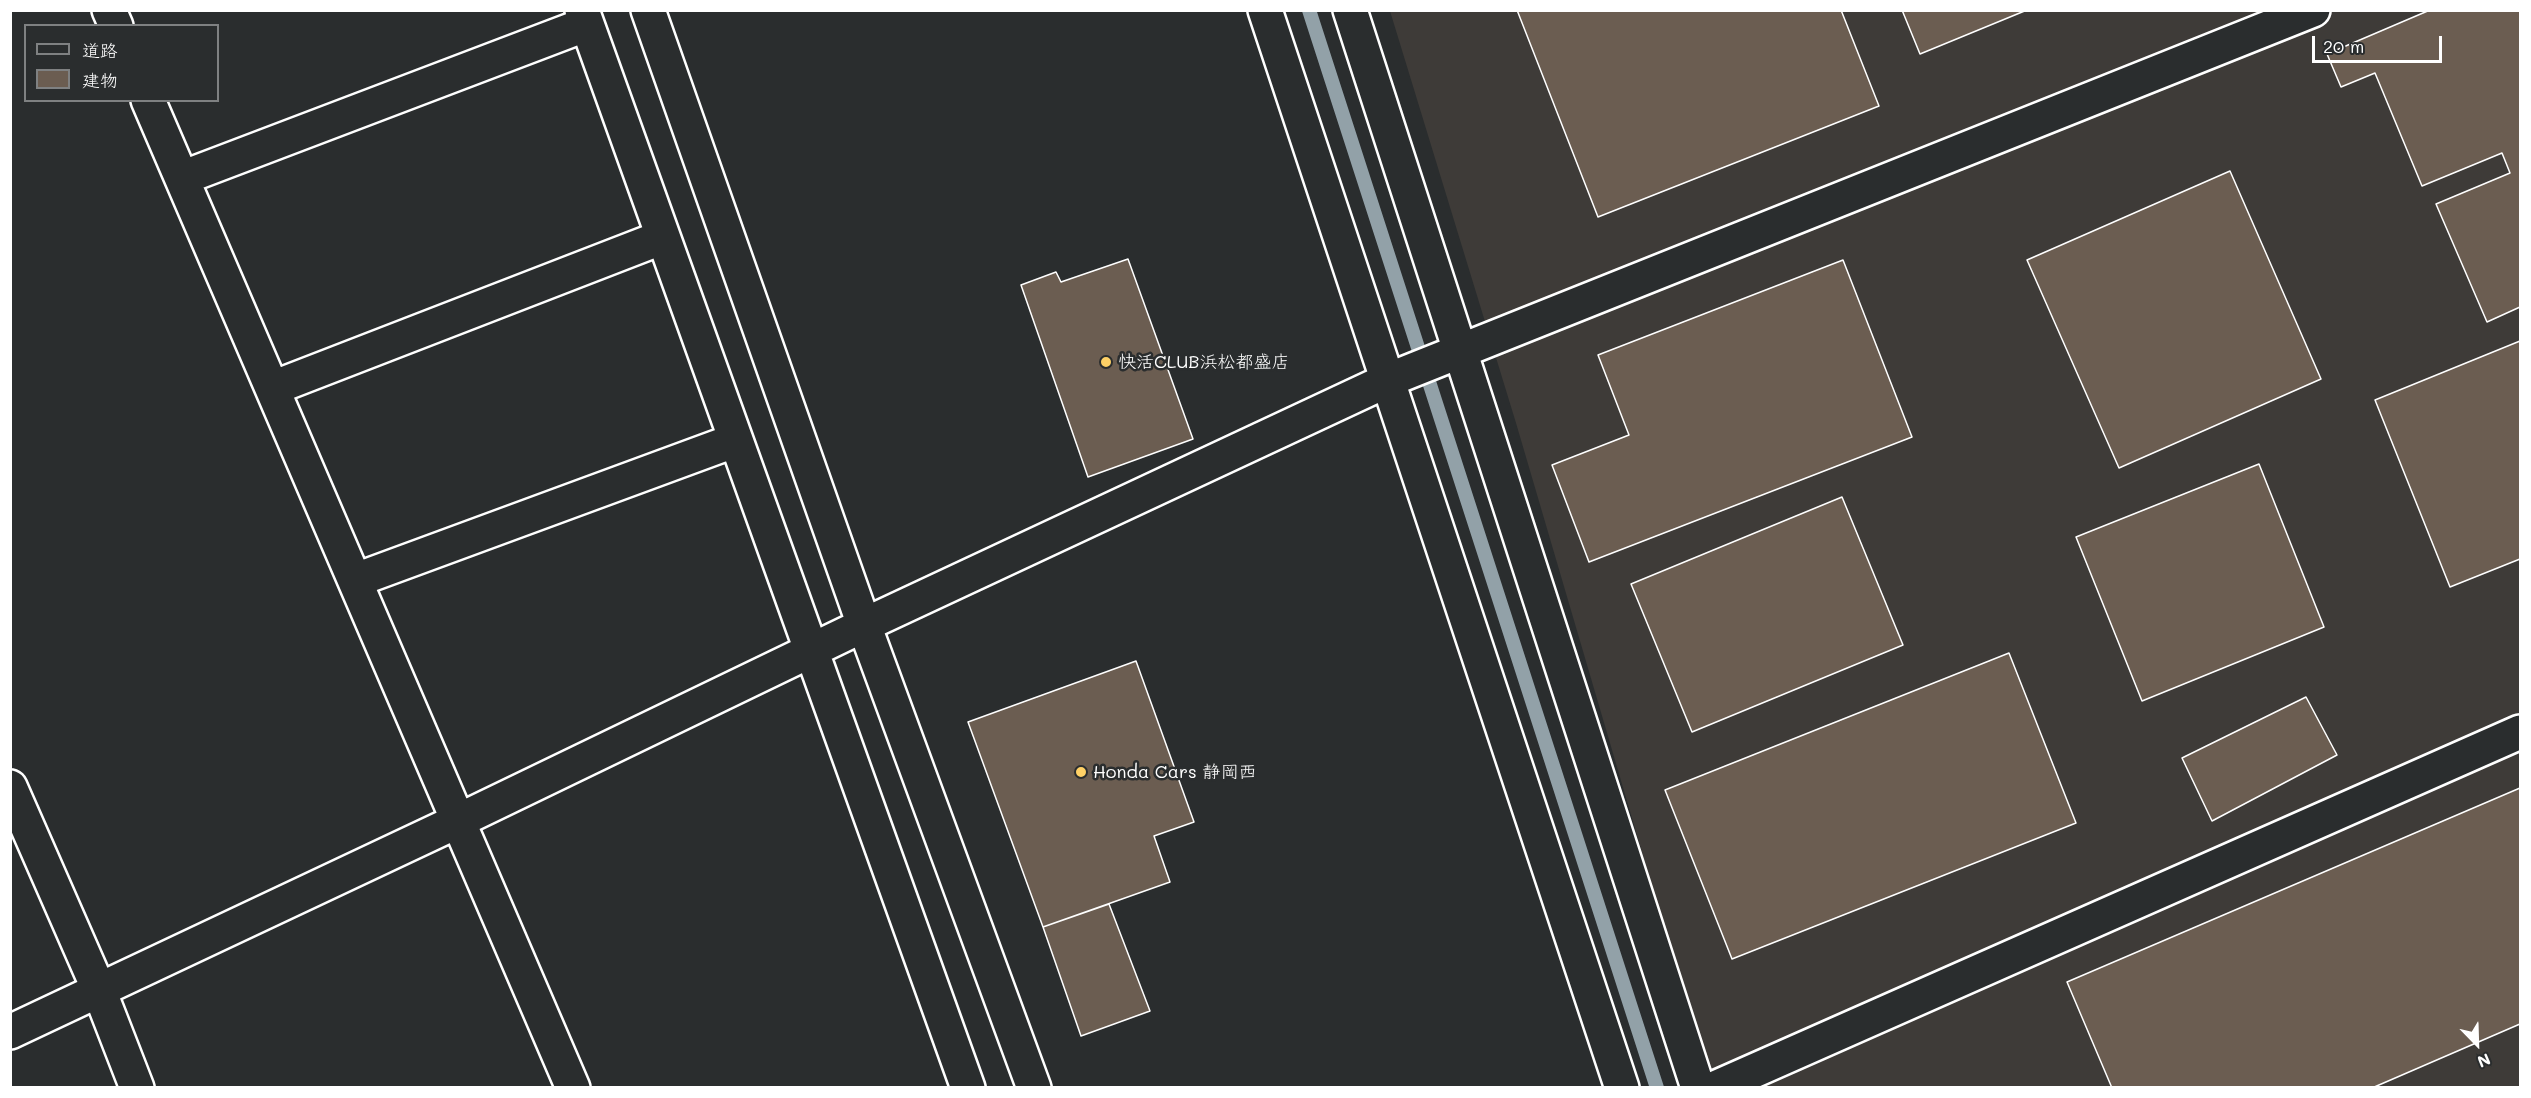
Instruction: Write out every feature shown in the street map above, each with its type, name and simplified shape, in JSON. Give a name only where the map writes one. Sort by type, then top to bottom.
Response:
[{"type":"street","points":[[109,10],[115,24]]},
{"type":"street","points":[[648,10],[864,625],[1034,1088]]},
{"type":"street","points":[[1265,10],[1622,1088]]},
{"type":"street","points":[[1350,10],[1698,1088]]},
{"type":"street","points":[[10,1032],[460,820],[864,625],[1388,380],[2313,10]]},
{"type":"street","points":[[182,178],[585,17],[968,1088]]},
{"type":"street","points":[[149,102],[460,820],[573,1088]]},
{"type":"street","points":[[273,388],[663,237]]},
{"type":"street","points":[[356,580],[736,440]]},
{"type":"street","points":[[1715,1088],[2520,732]]},
{"type":"street","points":[[10,787],[99,990],[137,1088]]},
{"type":"shaded area","points":[[1390,11],[2520,11],[2520,1087],[1711,1087],[1516,423]]},
{"type":"building","points":[[1517,10],[1841,10],[1879,106],[1598,217]]},
{"type":"building","points":[[1902,10],[2027,10],[1920,54]]},
{"type":"building","points":[[2430,10],[2520,10],[2520,307],[2487,322],[2436,204],[2510,173],[2502,153],[2422,186],[2375,73],[2341,87],[2327,54]]},
{"type":"building","points":[[2230,171],[2321,379],[2119,468],[2027,260]]},
{"type":"building","name":"快活CLUB浜松都盛店","points":[[1128,259],[1193,439],[1088,477],[1021,285],[1056,272],[1061,282]]},
{"type":"building","points":[[1843,260],[1912,437],[1589,562],[1552,465],[1629,435],[1598,355]]},
{"type":"building","points":[[2520,341],[2520,559],[2450,587],[2375,400]]},
{"type":"building","points":[[2259,464],[2324,627],[2142,701],[2076,537]]},
{"type":"building","points":[[1842,497],[1903,645],[1692,732],[1631,584]]},
{"type":"building","points":[[2009,653],[2076,823],[1732,959],[1665,790]]},
{"type":"building","name":"Honda Cars 静岡西","points":[[1136,661],[1194,822],[1154,836],[1170,882],[1043,927],[968,722]]},
{"type":"building","points":[[2306,697],[2337,755],[2212,821],[2182,758]]},
{"type":"building","points":[[2520,788],[2520,1024],[2372,1088],[2112,1088],[2067,982]]},
{"type":"building","points":[[1109,904],[1150,1011],[1081,1036],[1043,927]]},
{"type":"waterway","points":[[1309,10],[1657,1088]]},
{"type":"place","name":"快活CLUB浜松都盛店","points":[[1106,362]]},
{"type":"place","name":"Honda Cars 静岡西","points":[[1081,772]]}]
